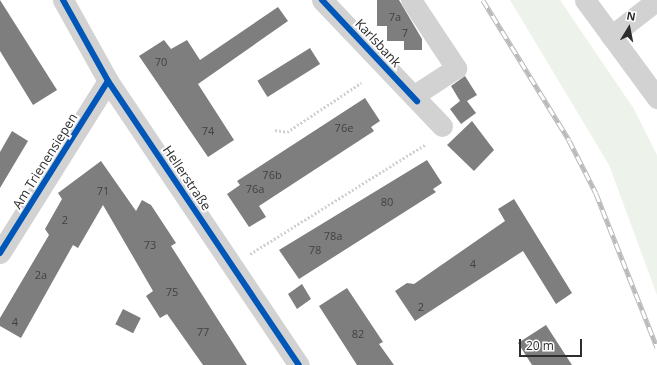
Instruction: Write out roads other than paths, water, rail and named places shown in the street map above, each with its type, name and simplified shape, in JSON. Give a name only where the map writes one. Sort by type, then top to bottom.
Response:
[{"type":"street","name":"Hellerstraße","points":[[62,0],[108,81],[300,365]]},
{"type":"street","name":"Karlsbank","points":[[322,0],[442,126]]},
{"type":"street","points":[[411,0],[456,68],[415,99]]},
{"type":"street","points":[[585,0],[657,98]]},
{"type":"street","points":[[611,36],[657,0]]},
{"type":"street","name":"Am Trienensiepen","points":[[0,253],[108,81]]},
{"type":"railway","points":[[483,0],[569,140],[596,193],[657,347]]}]
